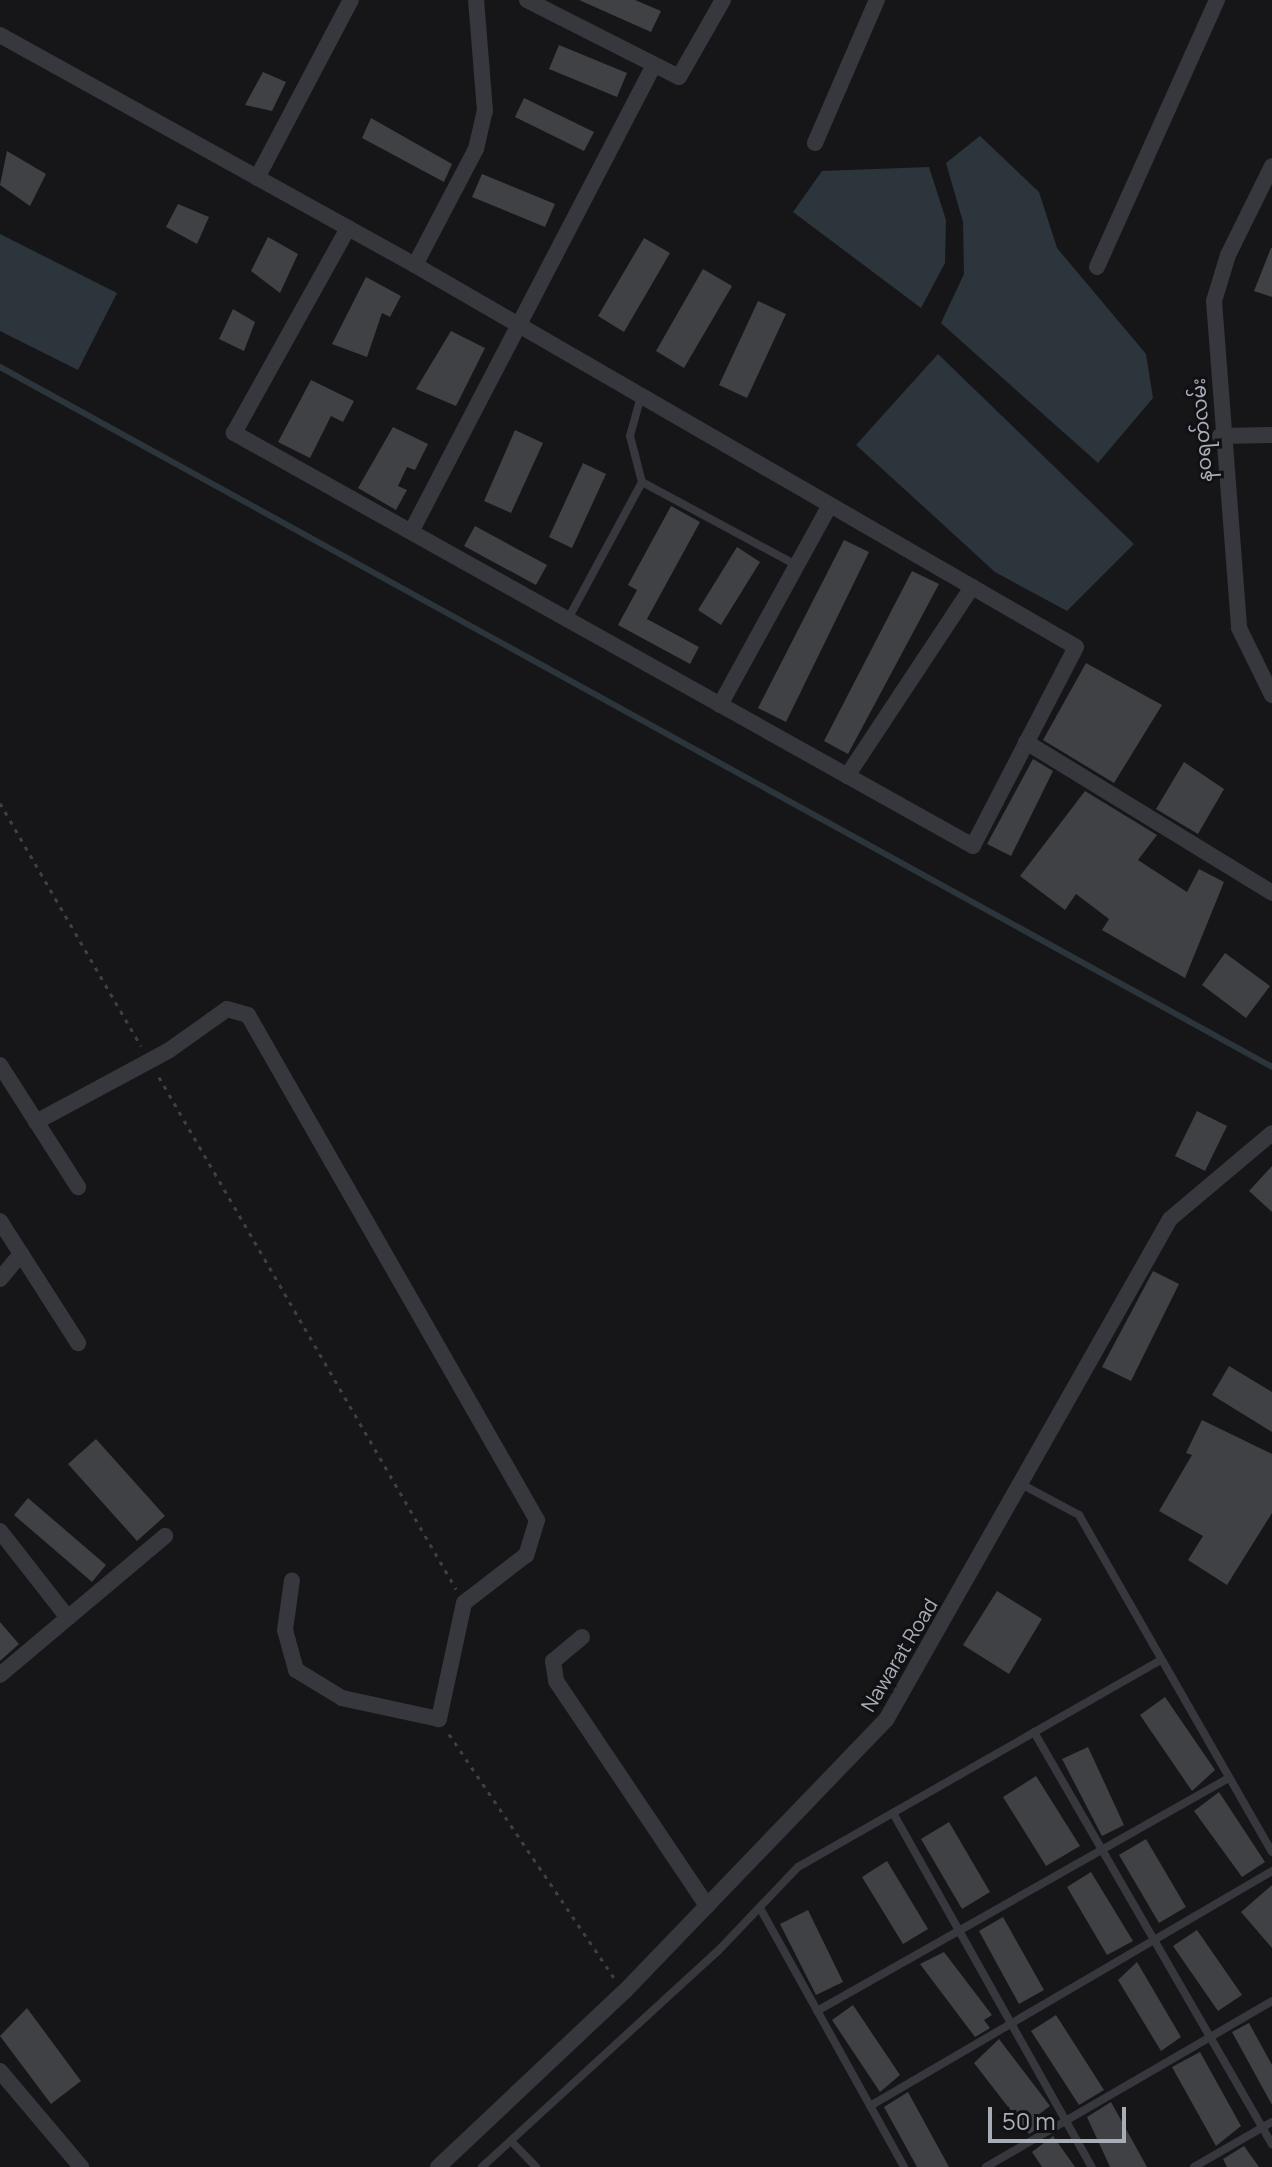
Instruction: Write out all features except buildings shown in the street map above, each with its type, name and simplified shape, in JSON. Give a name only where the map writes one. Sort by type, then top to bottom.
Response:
[{"type":"street","points":[[257,178],[351,0]]},
{"type":"street","points":[[415,265],[476,149],[485,111],[476,0]]},
{"type":"street","points":[[527,0],[679,77],[723,0]]},
{"type":"street","points":[[815,143],[877,0]]},
{"type":"street","points":[[1097,267],[1217,0]]},
{"type":"street","points":[[0,35],[415,265],[1076,647],[973,846],[234,433],[348,228]]},
{"type":"street","points":[[411,532],[654,65]]},
{"type":"street","name":"နဝရတ်လမ်း","points":[[1271,170],[1214,301],[1220,436],[1239,628],[1272,695]]},
{"type":"street","points":[[1220,436],[1272,435]]},
{"type":"street","points":[[720,705],[830,505]]},
{"type":"street","points":[[847,776],[972,587]]},
{"type":"street","points":[[1026,742],[1272,893]]},
{"type":"street","points":[[36,1122],[150,1061],[227,1009],[238,1010],[286,1078],[537,1520],[526,1555],[464,1603],[439,1719],[342,1698],[296,1670],[285,1630],[292,1580]]},
{"type":"street","points":[[0,1065],[78,1187]]},
{"type":"street","name":"Nawarat Road","points":[[438,2167],[624,1992],[886,1720],[1023,1485],[1170,1219],[1272,1133]]},
{"type":"street","points":[[0,1221],[78,1343]]},
{"type":"street","points":[[0,1279],[21,1254]]},
{"type":"street","points":[[0,1531],[68,1618]]},
{"type":"street","points":[[0,1675],[165,1536]]},
{"type":"street","points":[[582,1637],[553,1661],[556,1681],[707,1906]]},
{"type":"street","points":[[0,2071],[81,2167]]},
{"type":"lane","points":[[568,620],[642,482],[630,436],[641,395]]},
{"type":"lane","points":[[642,482],[796,565]]},
{"type":"lane","points":[[1023,1485],[1079,1515],[1272,1852]]},
{"type":"lane","points":[[482,2167],[760,1908],[798,1867],[1161,1660]]},
{"type":"lane","points":[[1034,1732],[1272,2144]]},
{"type":"lane","points":[[817,2011],[1229,1778]]},
{"type":"lane","points":[[893,1813],[1092,2167]]},
{"type":"lane","points":[[870,2106],[1272,1871]]},
{"type":"lane","points":[[760,1908],[904,2167]]},
{"type":"lane","points":[[986,2167],[1272,2001]]},
{"type":"lane","points":[[1194,2167],[1272,2122]]},
{"type":"lane","points":[[511,2141],[536,2167]]},
{"type":"path","points":[[0,803],[464,1603]]},
{"type":"path","points":[[439,1719],[624,1992]]},
{"type":"shaded area","points":[[980,136],[1039,192],[1057,248],[1146,354],[1153,398],[1098,463],[941,323],[964,274],[963,222],[946,163]]},
{"type":"shaded area","points":[[929,167],[946,220],[945,263],[921,308],[793,212],[822,171]]},
{"type":"shaded area","points":[[0,234],[117,293],[78,370],[0,331]]},
{"type":"shaded area","points":[[938,354],[1134,544],[1067,611],[995,572],[856,445]]},
{"type":"waterway","points":[[0,367],[1272,1067]]}]
